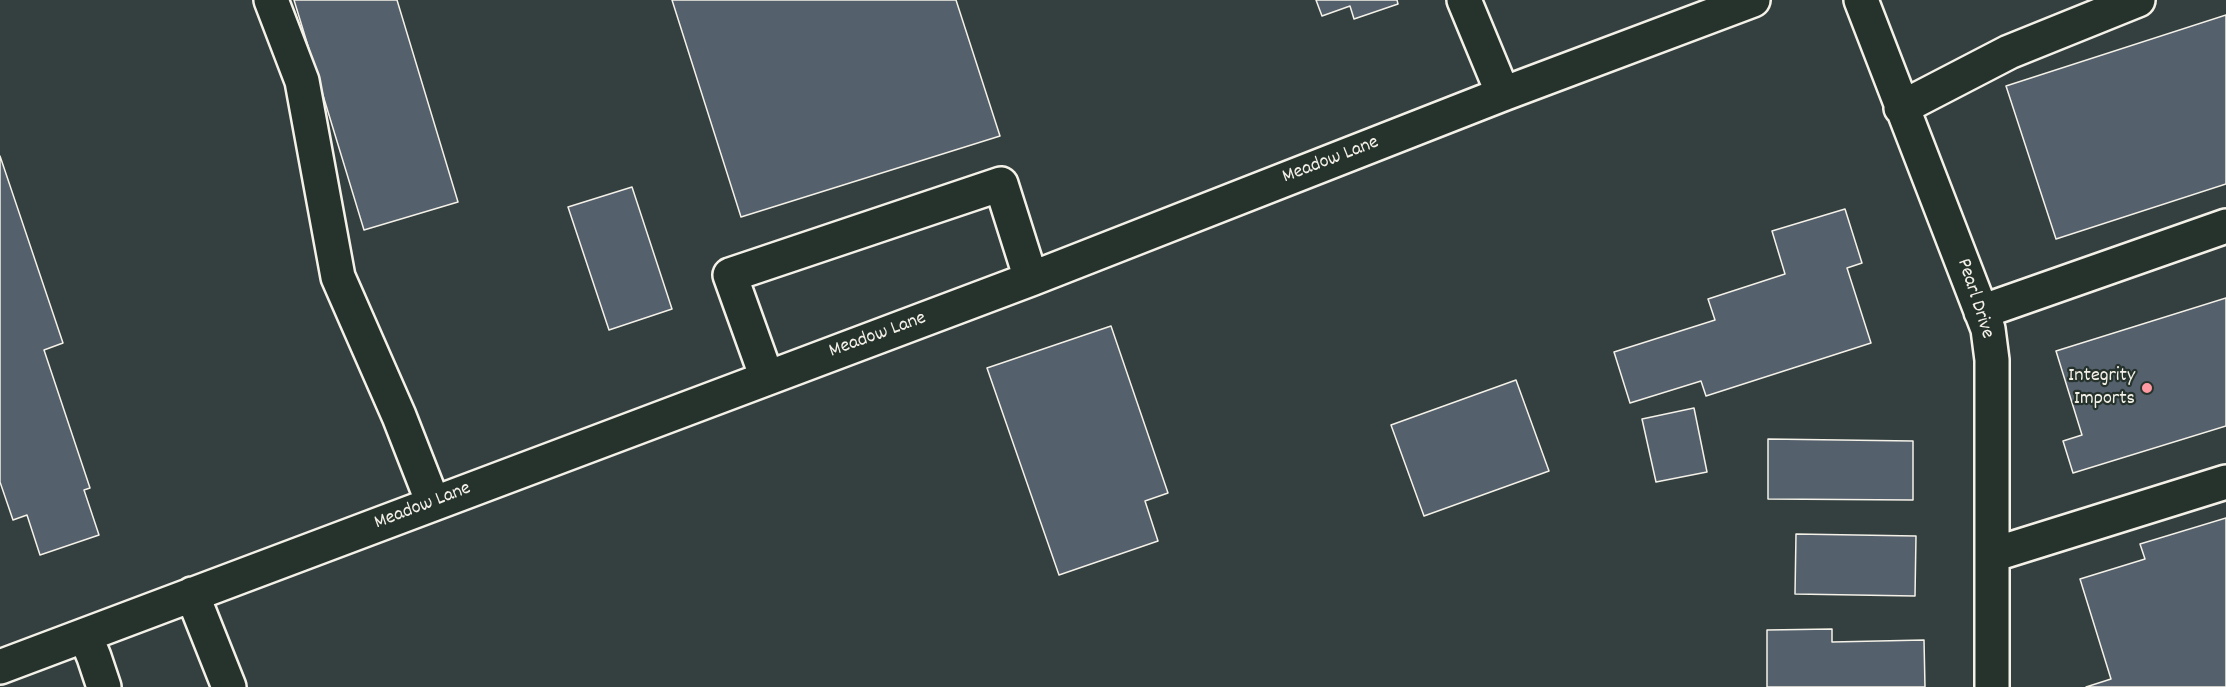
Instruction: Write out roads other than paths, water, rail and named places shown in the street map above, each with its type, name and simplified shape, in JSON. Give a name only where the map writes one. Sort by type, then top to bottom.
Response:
[{"type":"street","points":[[271,0],[302,81],[338,277],[399,416],[433,503]]},
{"type":"street","points":[[1464,0],[1503,94]]},
{"type":"street","name":"Meadow Lane","points":[[2,660],[85,635],[1031,279],[1503,94],[1753,0]]},
{"type":"street","name":"Pearl Drive","points":[[1861,0],[1988,329],[1992,360],[1992,687]]},
{"type":"street","points":[[1901,108],[2009,52],[2138,0]]},
{"type":"street","points":[[767,378],[730,275],[1001,184],[1031,279]]},
{"type":"street","points":[[1982,312],[2226,226]]},
{"type":"street","points":[[1992,555],[2226,482]]},
{"type":"street","points":[[192,594],[229,687]]},
{"type":"street","points":[[85,635],[104,687]]},
{"type":"place","name":"Integrity Imports","points":[[2147,388]]}]
